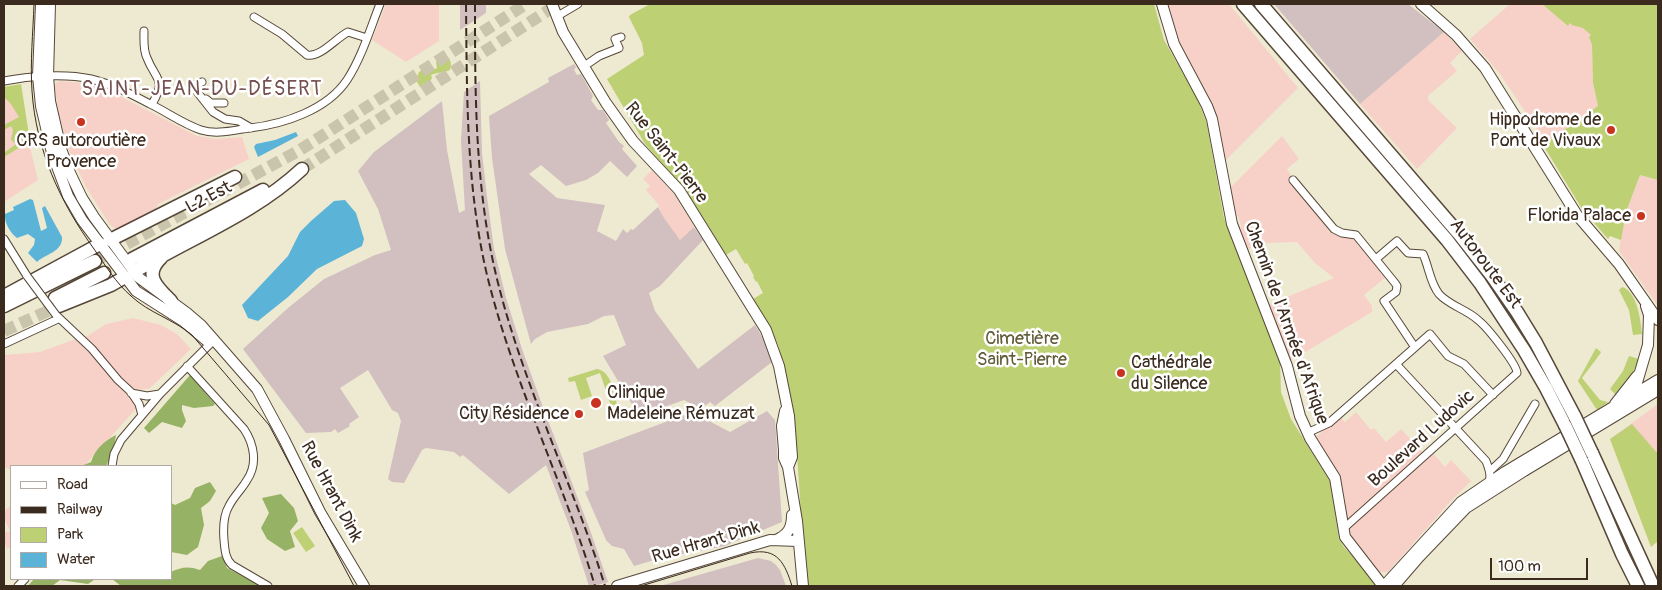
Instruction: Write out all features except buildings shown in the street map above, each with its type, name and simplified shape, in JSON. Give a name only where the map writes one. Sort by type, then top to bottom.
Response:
[{"type":"highway","name":"Autoroute Est","points":[[1243,4],[1447,240],[1480,283],[1592,453],[1654,586]]},
{"type":"highway","name":"Autoroute Est","points":[[1261,4],[1459,234],[1517,312],[1536,343],[1570,421],[1582,461],[1622,554],[1638,586]]},
{"type":"highway","name":"L2 Est","points":[[132,259],[302,169],[288,182],[230,219],[164,254]]},
{"type":"highway","points":[[4,296],[105,242],[234,177]]},
{"type":"highway","points":[[57,310],[111,285],[164,254]]},
{"type":"highway","points":[[164,254],[153,266],[152,277],[159,289],[171,301]]},
{"type":"highway","points":[[4,306],[95,261]]},
{"type":"highway","points":[[57,310],[104,274]]},
{"type":"street","points":[[41,4],[43,76],[61,149],[70,173],[86,205],[105,242],[129,275],[136,291],[212,342]]},
{"type":"street","points":[[43,76],[50,4]]},
{"type":"street","points":[[4,81],[43,76],[90,78],[118,87],[202,130],[215,132],[271,125],[305,113],[333,95],[347,80],[367,38],[380,4]]},
{"type":"street","name":"Rue Saint-Pierre","points":[[552,4],[556,17],[583,66],[626,132],[678,190],[766,330],[779,365],[789,416],[792,457],[788,467],[797,521],[795,574],[799,586]]},
{"type":"street","points":[[556,17],[578,4]]},
{"type":"street","name":"Chemin de l'Armée d'Afrique","points":[[1162,4],[1174,44],[1208,106],[1232,224],[1287,366],[1300,416],[1307,433],[1334,478],[1343,529],[1349,544],[1383,586]]},
{"type":"street","points":[[1421,4],[1456,35],[1485,68],[1577,215],[1614,258],[1658,320]]},
{"type":"street","points":[[254,17],[282,34],[307,55],[311,56],[318,54],[348,32],[367,38]]},
{"type":"street","points":[[144,31],[144,47],[147,58],[160,84],[158,94],[152,104]]},
{"type":"street","points":[[583,66],[620,51],[615,39],[621,37]]},
{"type":"street","points":[[202,82],[195,85],[198,93],[213,112],[225,119],[239,121],[250,128]]},
{"type":"street","points":[[198,93],[211,103],[224,103]]},
{"type":"street","points":[[1293,180],[1331,227],[1342,233],[1356,235],[1397,286],[1396,292],[1384,300],[1384,303],[1414,346]]},
{"type":"street","points":[[4,239],[27,276],[118,380],[131,392],[139,404],[142,415]]},
{"type":"street","name":"Boulevard Ludovic","points":[[1343,529],[1517,372],[1508,356],[1478,320],[1450,304],[1439,293],[1432,282],[1423,254],[1408,253],[1396,241],[1376,259]]},
{"type":"street","points":[[129,275],[144,282],[194,319],[212,342]]},
{"type":"street","points":[[1634,395],[1648,345],[1649,334],[1646,302]]},
{"type":"street","points":[[4,344],[57,310]]},
{"type":"street","points":[[1307,433],[1329,423],[1414,346],[1430,334],[1448,356],[1464,364],[1493,395]]},
{"type":"street","points":[[112,465],[114,454],[121,440],[160,394],[212,342]]},
{"type":"street","name":"Rue Hrant Dink","points":[[212,342],[257,389],[320,512],[364,586]]},
{"type":"street","points":[[1396,364],[1486,461],[1490,471],[1490,488]]},
{"type":"street","points":[[187,366],[244,429],[250,440],[254,452],[253,466],[250,477],[233,499],[226,512],[224,527],[225,551],[232,565],[268,586]]},
{"type":"street","points":[[1614,411],[1640,371]]},
{"type":"street","points":[[1490,488],[1614,411],[1634,395],[1658,380]]},
{"type":"street","points":[[1383,586],[1443,526],[1490,488],[1506,472],[1614,411],[1658,390]]},
{"type":"street","points":[[131,392],[147,396],[160,394]]},
{"type":"street","points":[[1490,471],[1503,459],[1534,404]]},
{"type":"street","points":[[1486,461],[1497,464],[1506,472]]},
{"type":"street","name":"Rue Hrant Dink","points":[[617,586],[776,540],[784,536],[790,529],[793,504]]},
{"type":"street","points":[[1394,586],[1443,526]]},
{"type":"street","name":"Rue Hrant Dink","points":[[776,540],[795,541]]},
{"type":"street","name":"Rue Saint-Pierre","points":[[795,541],[803,586]]},
{"type":"shaded area","points":[[386,4],[439,4],[439,41],[406,62],[372,40]]},
{"type":"shaded area","points":[[460,4],[486,4],[486,13],[460,30]]},
{"type":"shaded area","points":[[1166,4],[1229,4],[1298,88],[1225,161],[1215,111],[1204,88],[1181,50]]},
{"type":"shaded area","points":[[1274,4],[1408,4],[1444,32],[1360,104]]},
{"type":"shaded area","points":[[1510,4],[1542,4],[1568,26],[1570,23],[1583,27],[1591,35],[1589,37],[1592,45],[1593,83],[1598,106],[1546,143],[1500,74],[1470,39]]},
{"type":"shaded area","points":[[1444,32],[1462,51],[1450,63],[1457,71],[1428,96],[1428,100],[1457,128],[1417,169],[1360,104]]},
{"type":"shaded area","points":[[574,64],[576,67],[574,70],[577,75],[581,74],[593,96],[591,100],[598,110],[603,110],[609,120],[606,123],[624,146],[622,149],[637,166],[627,177],[610,161],[598,173],[586,180],[566,186],[541,165],[529,174],[557,198],[605,205],[597,231],[616,241],[623,229],[627,233],[631,229],[633,230],[658,207],[680,240],[694,227],[703,240],[660,286],[649,293],[655,311],[698,369],[755,325],[764,340],[772,362],[715,406],[710,402],[701,409],[684,400],[639,416],[603,356],[626,345],[614,315],[604,316],[588,324],[547,332],[535,339],[531,344],[505,249],[492,158],[489,116],[549,82],[548,78]]},
{"type":"shaded area","points":[[59,81],[85,83],[114,93],[197,136],[216,139],[242,137],[249,159],[158,204],[156,209],[116,229],[110,225],[86,187],[69,151],[58,111],[55,84]]},
{"type":"shaded area","points":[[480,81],[482,153],[494,249],[506,298],[522,349],[608,582],[594,586],[589,586],[571,530],[546,465],[509,494],[463,455],[460,457],[454,452],[426,448],[422,450],[404,483],[392,482],[388,479],[401,421],[398,413],[392,410],[368,370],[340,388],[359,417],[349,424],[350,426],[338,433],[335,429],[331,432],[306,433],[243,349],[288,308],[324,279],[375,255],[391,250],[378,209],[358,171],[374,152],[442,101],[447,150],[459,213],[465,210],[461,141],[464,92]]},
{"type":"shaded area","points":[[16,90],[38,180],[4,202],[4,94]]},
{"type":"shaded area","points":[[1282,136],[1299,159],[1287,169],[1293,178],[1289,180],[1324,222],[1329,232],[1343,238],[1354,237],[1358,242],[1357,246],[1364,248],[1381,274],[1386,277],[1364,295],[1372,306],[1372,312],[1289,360],[1269,304],[1334,278],[1315,263],[1297,242],[1264,243],[1246,250],[1240,232],[1241,225],[1234,210],[1230,188]]},
{"type":"shaded area","points":[[652,170],[674,194],[694,227],[680,240],[663,218],[658,204],[646,190],[650,186],[643,179]]},
{"type":"shaded area","points":[[1640,175],[1658,180],[1658,306],[1619,251],[1623,220]]},
{"type":"shaded area","points":[[133,318],[161,325],[177,334],[191,349],[149,389],[137,390],[130,398],[135,403],[136,409],[85,465],[10,465],[10,470],[4,467],[4,355],[40,352],[81,337],[86,337],[106,324]]},
{"type":"shaded area","points":[[1658,404],[1658,541],[1651,547],[1610,439]]},
{"type":"shaded area","points":[[767,411],[775,420],[782,522],[725,546],[661,558],[634,566],[624,549],[612,546],[606,540],[585,492],[589,490],[583,453],[692,412],[730,432]]},
{"type":"shaded area","points":[[1356,412],[1371,430],[1374,428],[1386,442],[1401,429],[1427,457],[1434,454],[1445,467],[1451,460],[1471,481],[1388,572],[1378,572],[1349,532],[1342,482],[1316,437],[1339,416],[1345,422]]},
{"type":"shaded area","points":[[10,507],[10,531],[4,518],[6,509]]},
{"type":"shaded area","points":[[10,531],[10,548],[7,549],[4,542],[4,533]]},
{"type":"shaded area","points":[[758,558],[771,561],[776,565],[786,586],[660,586]]},
{"type":"green space","name":"Cimetière Saint-Pierre","points":[[650,4],[1154,4],[1164,40],[1197,98],[1207,124],[1224,218],[1280,362],[1281,392],[1291,419],[1330,481],[1339,539],[1371,576],[1377,586],[808,586],[805,571],[795,426],[787,378],[778,345],[769,325],[753,299],[763,293],[747,263],[745,264],[736,249],[726,255],[685,189],[645,144],[607,79],[644,55],[642,43],[629,17]]},
{"type":"green space","name":"Hippodrome de Pont de Vivaux","points":[[1542,4],[1658,4],[1658,180],[1640,175],[1626,212],[1621,240],[1610,236],[1608,239],[1582,209],[1543,145],[1598,106],[1593,83],[1592,45],[1589,37],[1591,35],[1583,28],[1570,23],[1568,26]]},
{"type":"green space","points":[[445,56],[451,62],[450,70],[431,75],[432,78],[426,89],[420,87],[416,80],[419,72],[423,69],[429,71],[437,68],[436,62],[438,59]]},
{"type":"green space","points":[[21,84],[30,141],[4,157],[4,153],[16,144],[11,140],[13,130],[11,126],[4,130],[4,125],[19,117],[4,97],[4,87]]},
{"type":"green space","points":[[1622,287],[1635,300],[1642,334],[1633,335],[1629,310],[1619,290]]},
{"type":"green space","points":[[1596,348],[1601,352],[1582,378],[1600,400],[1608,402],[1597,410],[1578,381]]},
{"type":"green space","points":[[1629,356],[1639,359],[1635,369],[1616,395],[1610,389],[1623,371]]},
{"type":"green space","points":[[597,369],[609,378],[617,404],[611,406],[600,373],[586,378],[592,396],[581,400],[575,381],[569,382],[568,378]]},
{"type":"green space","points":[[190,375],[215,404],[213,406],[194,408],[182,405],[186,421],[182,428],[162,422],[149,433],[144,428]]},
{"type":"green space","points":[[1632,424],[1658,454],[1658,541],[1651,547],[1610,439]]},
{"type":"green space","points":[[116,435],[114,448],[106,465],[84,465],[91,462],[100,446]]},
{"type":"green space","points":[[210,482],[216,491],[210,501],[201,508],[204,525],[198,547],[187,555],[172,552],[172,504],[175,505],[190,498],[195,488]]},
{"type":"green space","points":[[281,494],[294,508],[298,521],[290,531],[295,547],[285,551],[267,539],[261,528],[269,513],[262,498]]},
{"type":"green space","points":[[302,527],[315,546],[306,552],[293,533]]},
{"type":"green space","points":[[222,556],[227,568],[261,586],[121,586],[113,580],[172,580],[172,572],[182,568],[200,570],[208,561]]},
{"type":"green space","points":[[33,580],[60,580],[52,586],[28,586]]},
{"type":"green space","points":[[60,580],[94,580],[88,584]]},
{"type":"water","points":[[296,132],[298,136],[258,157],[254,147],[256,144],[275,140]]},
{"type":"water","points":[[30,199],[33,200],[41,231],[47,228],[42,208],[45,206],[62,237],[62,242],[57,249],[37,262],[28,253],[34,245],[35,239],[28,234],[17,238],[5,220],[5,214],[14,210],[13,207]]},
{"type":"water","points":[[345,200],[356,213],[364,239],[362,246],[317,269],[288,297],[258,321],[248,318],[242,305],[288,256],[300,232],[334,201]]},
{"type":"tunnel","points":[[95,261],[300,150],[526,4]]},
{"type":"tunnel","points":[[302,169],[558,4]]},
{"type":"tunnel","points":[[4,331],[59,306]]},
{"type":"tram line","points":[[34,4],[31,69],[34,113],[44,155],[60,194],[82,231],[116,280],[138,302],[192,335],[269,425],[354,586]]},
{"type":"tram line","points":[[641,586],[750,553],[760,552],[774,555],[779,559],[792,586]]},
{"type":"railway","points":[[466,4],[471,174],[480,242],[487,275],[510,354],[595,586]]},
{"type":"railway","points":[[475,4],[478,144],[490,249],[521,360],[605,586]]},
{"type":"place","name":"CRS autoroutière Provence","points":[[81,122]]},
{"type":"place","name":"Hippodrome de Pont de Vivaux","points":[[1611,130]]},
{"type":"place","name":"Florida Palace","points":[[1641,216]]},
{"type":"place","name":"Cathédrale du Silence","points":[[1121,373]]},
{"type":"place","name":"Clinique Madeleine Rémuzat","points":[[596,403]]},
{"type":"place","name":"City Résidence","points":[[579,414]]},
{"type":"district","name":"SAINT-JEAN-DU-DÉSERT","points":[[202,90]]}]
